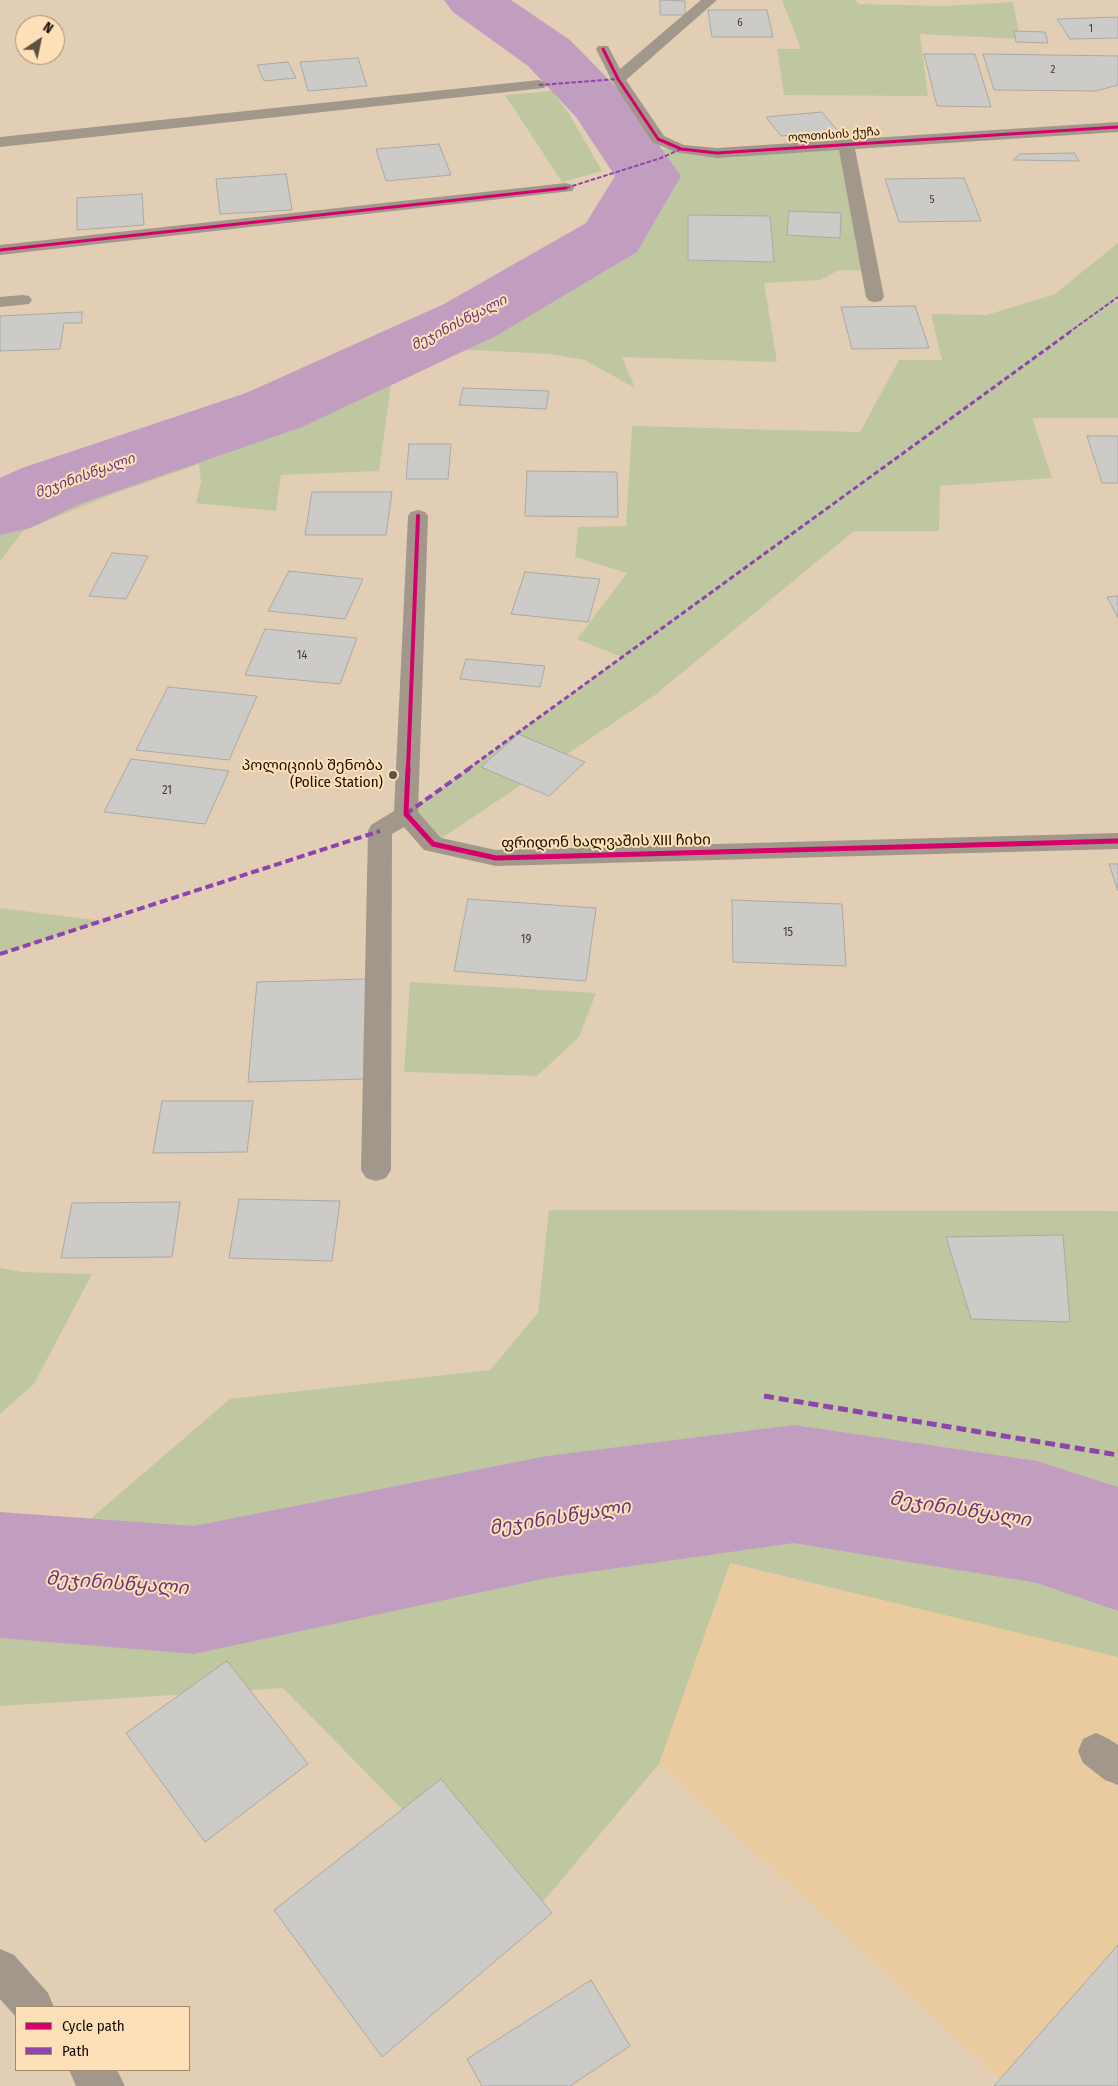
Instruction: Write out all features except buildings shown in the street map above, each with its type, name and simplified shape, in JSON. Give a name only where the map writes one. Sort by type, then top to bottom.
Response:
[{"type":"street","points":[[618,79],[647,52],[710,0]]},
{"type":"street","name":"ოლთისის ქუჩა","points":[[602,49],[618,79],[658,139],[681,149],[717,153],[1118,127]]},
{"type":"street","points":[[0,142],[539,85]]},
{"type":"street","points":[[846,144],[876,297]]},
{"type":"street","points":[[0,250],[566,188]]},
{"type":"street","points":[[0,302],[23,300]]},
{"type":"street","points":[[376,1170],[380,831],[406,814],[418,516]]},
{"type":"street","name":"ფრიდონ ხალვაშის XIII ჩიხი","points":[[406,814],[433,844],[496,858],[1118,841]]},
{"type":"street","points":[[0,1969],[33,2006]]},
{"type":"street","points":[[90,2071],[104,2086]]},
{"type":"shaded area","points":[[730,1563],[1118,1657],[1118,2086],[1008,2086],[659,1764]]},
{"type":"green space","points":[[782,0],[855,0],[859,4],[945,6],[1013,2],[1020,39],[920,34],[928,96],[784,95],[777,49],[801,49]]},
{"type":"green space","points":[[552,91],[568,112],[602,171],[562,182],[505,95]]},
{"type":"green space","points":[[846,144],[870,271],[839,270],[820,280],[764,283],[777,362],[622,357],[635,388],[585,360],[550,354],[454,349],[391,385],[379,471],[281,475],[276,511],[196,503],[201,482],[199,464],[110,495],[23,531],[0,561],[0,510],[51,486],[274,410],[470,320],[612,237],[647,176],[629,149],[681,149],[717,153]]},
{"type":"green space","points":[[1118,243],[1118,297],[1112,302],[1118,302],[1118,418],[1032,418],[1052,478],[940,486],[939,531],[854,531],[655,695],[433,844],[406,814],[622,657],[577,639],[627,573],[575,557],[578,527],[626,526],[632,426],[860,432],[899,360],[942,360],[931,314],[987,315],[1055,294]]},
{"type":"green space","points":[[0,908],[103,921],[0,954]]},
{"type":"green space","points":[[410,982],[596,993],[579,1037],[537,1076],[404,1072]]},
{"type":"green space","points":[[549,1210],[1118,1211],[1118,1657],[730,1563],[659,1764],[520,1929],[283,1688],[0,1706],[0,1513],[88,1521],[230,1399],[490,1370],[538,1313]]},
{"type":"green space","points":[[0,1268],[22,1272],[92,1274],[34,1384],[0,1414]]},
{"type":"waterway","name":"მეჯინისწყალი","points":[[0,510],[51,486],[274,410],[470,320],[612,237],[648,176],[599,105],[549,53],[473,0]]},
{"type":"waterway","name":"მეჯინისწყალი","points":[[0,1575],[194,1590],[547,1517],[794,1484],[1037,1522],[1118,1549]]},
{"type":"marked path","points":[[539,85],[618,79]]},
{"type":"marked path","points":[[566,188],[661,158],[681,149]]},
{"type":"marked path","points":[[406,814],[1118,297]]},
{"type":"marked path","points":[[0,954],[380,831]]},
{"type":"marked path","points":[[764,1396],[1118,1455]]},
{"type":"cycle path","points":[[603,49],[618,79],[658,139],[681,149],[717,153],[1118,127]]},
{"type":"cycle path","points":[[0,250],[566,188]]},
{"type":"cycle path","points":[[418,516],[406,814],[433,844],[496,858],[1118,841]]},
{"type":"place","name":"პოლიციის შენობა (Police Station)","points":[[393,775]]}]
